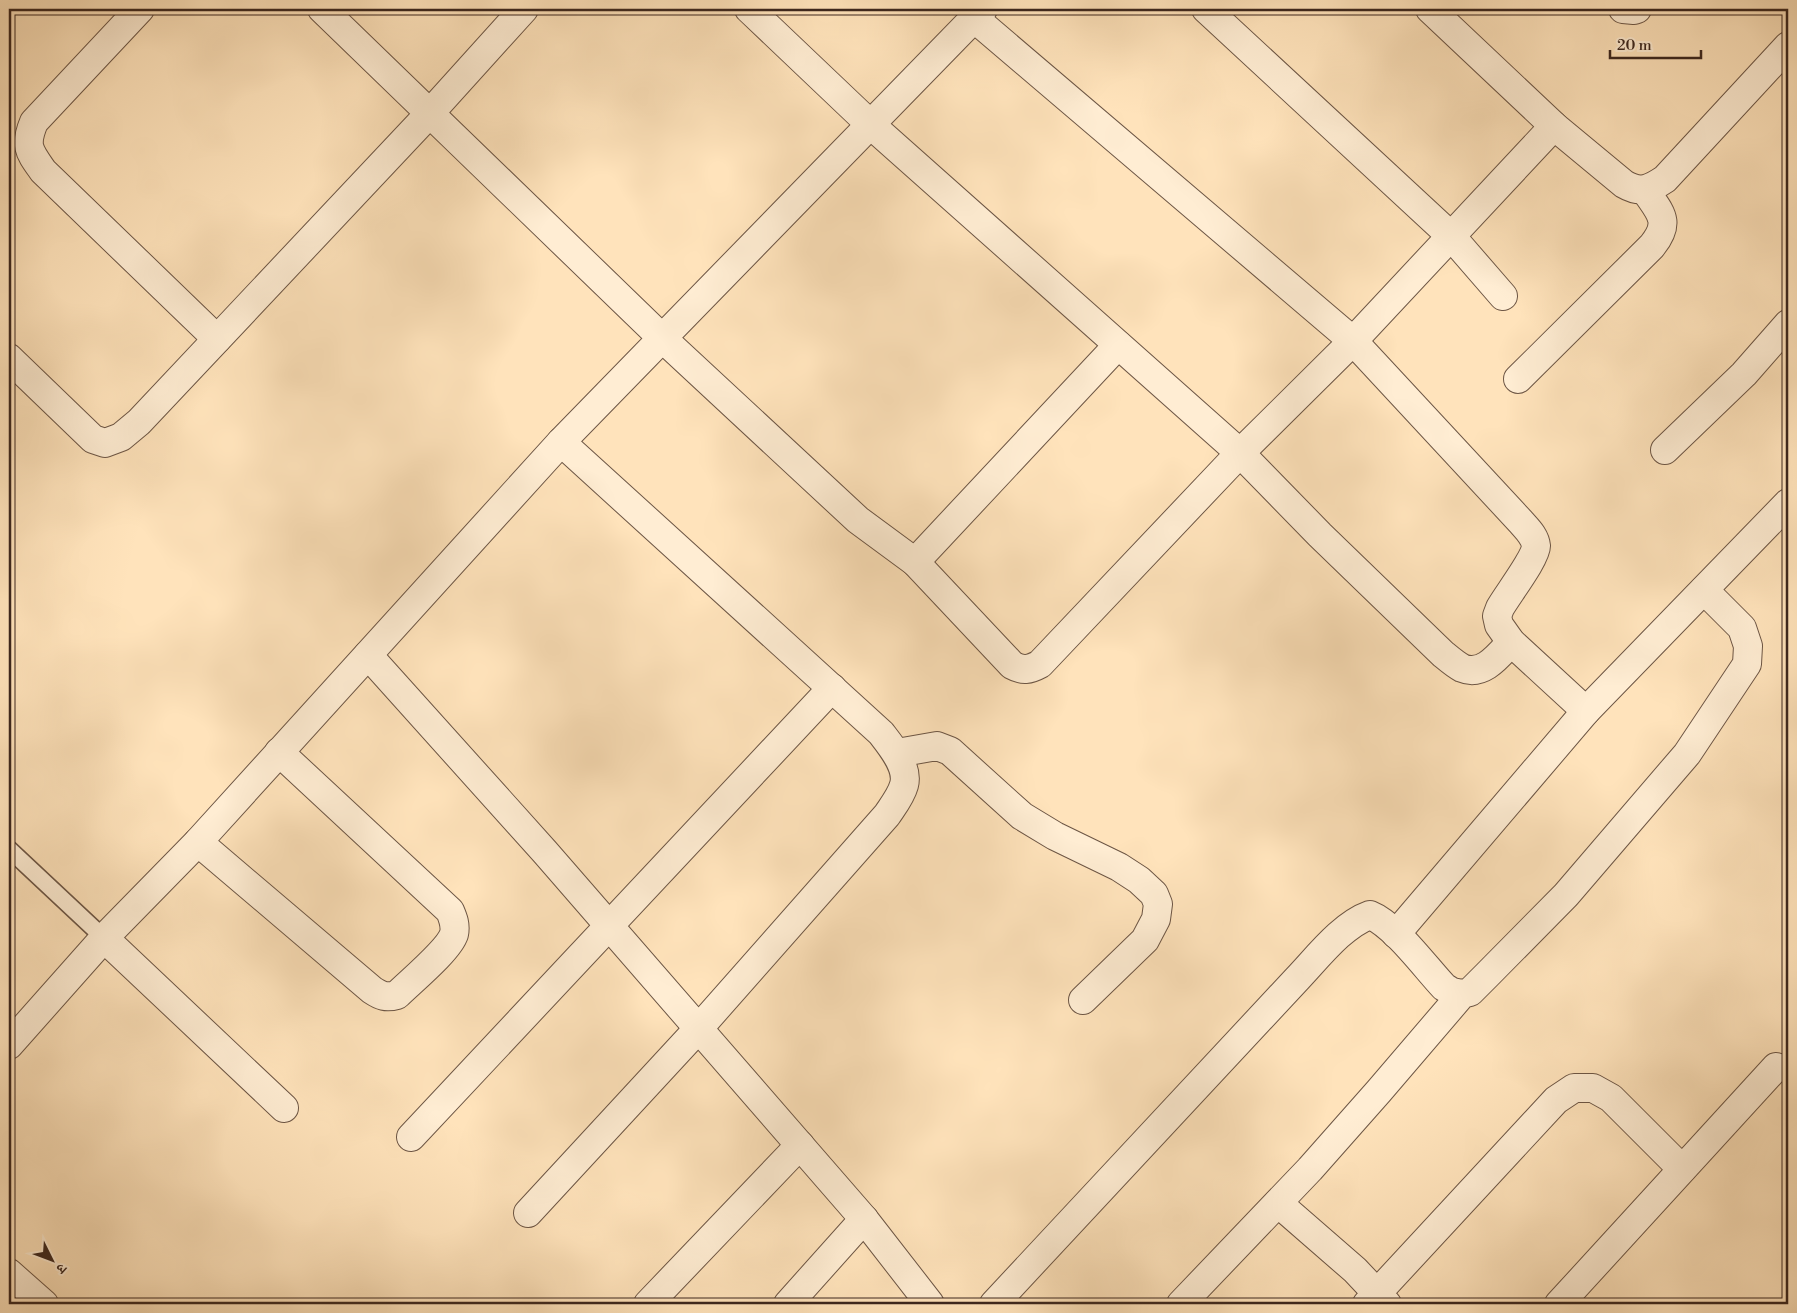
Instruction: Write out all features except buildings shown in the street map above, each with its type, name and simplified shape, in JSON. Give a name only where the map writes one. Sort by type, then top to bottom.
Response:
[{"type":"street","points":[[140,9],[34,122],[28,137],[30,152],[42,171],[217,339]]},
{"type":"street","points":[[9,358],[93,439],[105,443],[121,437],[139,422],[430,113],[524,9]]},
{"type":"street","points":[[749,9],[871,125],[1240,453],[1320,535],[1443,654],[1464,669],[1476,669],[1490,665],[1511,642]]},
{"type":"street","points":[[1206,9],[1451,236],[1503,296]]},
{"type":"street","points":[[1623,9],[1637,9]]},
{"type":"street","points":[[329,11],[430,113],[661,338],[858,520],[915,562],[1012,665],[1022,670],[1032,669],[1040,664],[1240,453],[1353,341],[1554,126]]},
{"type":"street","points":[[1442,13],[1554,126],[1624,184],[1634,190],[1645,190],[1665,179],[1788,46]]},
{"type":"street","points":[[9,1045],[104,938],[198,842],[561,442],[978,14],[1353,341],[1533,536],[1536,548],[1500,608],[1497,616],[1499,625],[1511,642],[1586,711]]},
{"type":"street","points":[[1518,379],[1662,234],[1664,221],[1645,190]]},
{"type":"street","points":[[1665,450],[1744,374],[1788,324]]},
{"type":"street","points":[[915,562],[1118,345]]},
{"type":"street","points":[[528,1213],[699,1028],[887,815],[900,796],[905,783],[897,753],[881,733],[561,442]]},
{"type":"street","points":[[1396,934],[1586,711],[1788,502]]},
{"type":"street","points":[[994,1304],[1297,979],[1344,930],[1358,920],[1370,915],[1380,919],[1444,987],[1452,992],[1462,994],[1470,992],[1481,981],[1566,894],[1687,754],[1747,664],[1748,646],[1742,628],[1704,590]]},
{"type":"street","points":[[368,654],[699,1028],[864,1219],[930,1304]]},
{"type":"street","points":[[411,1137],[832,688]]},
{"type":"street","points":[[897,753],[937,746],[950,751],[1022,816],[1048,832],[1119,866],[1139,880],[1154,894],[1158,904],[1156,920],[1146,940],[1083,1000]]},
{"type":"street","points":[[198,842],[372,990],[382,996],[397,995],[443,949],[454,935],[455,924],[450,911],[279,752]]},
{"type":"street","points":[[104,938],[284,1108]]},
{"type":"street","points":[[1181,1304],[1278,1203],[1379,1091],[1462,994]]},
{"type":"street","points":[[1558,1304],[1776,1067]]},
{"type":"street","points":[[1278,1203],[1354,1270],[1377,1301],[1556,1100],[1574,1088],[1593,1088],[1611,1098],[1682,1170]]},
{"type":"street","points":[[648,1304],[800,1145]]},
{"type":"street","points":[[788,1304],[864,1219]]},
{"type":"street","points":[[9,1275],[44,1304]]},
{"type":"lane","points":[[9,849],[104,938]]}]
